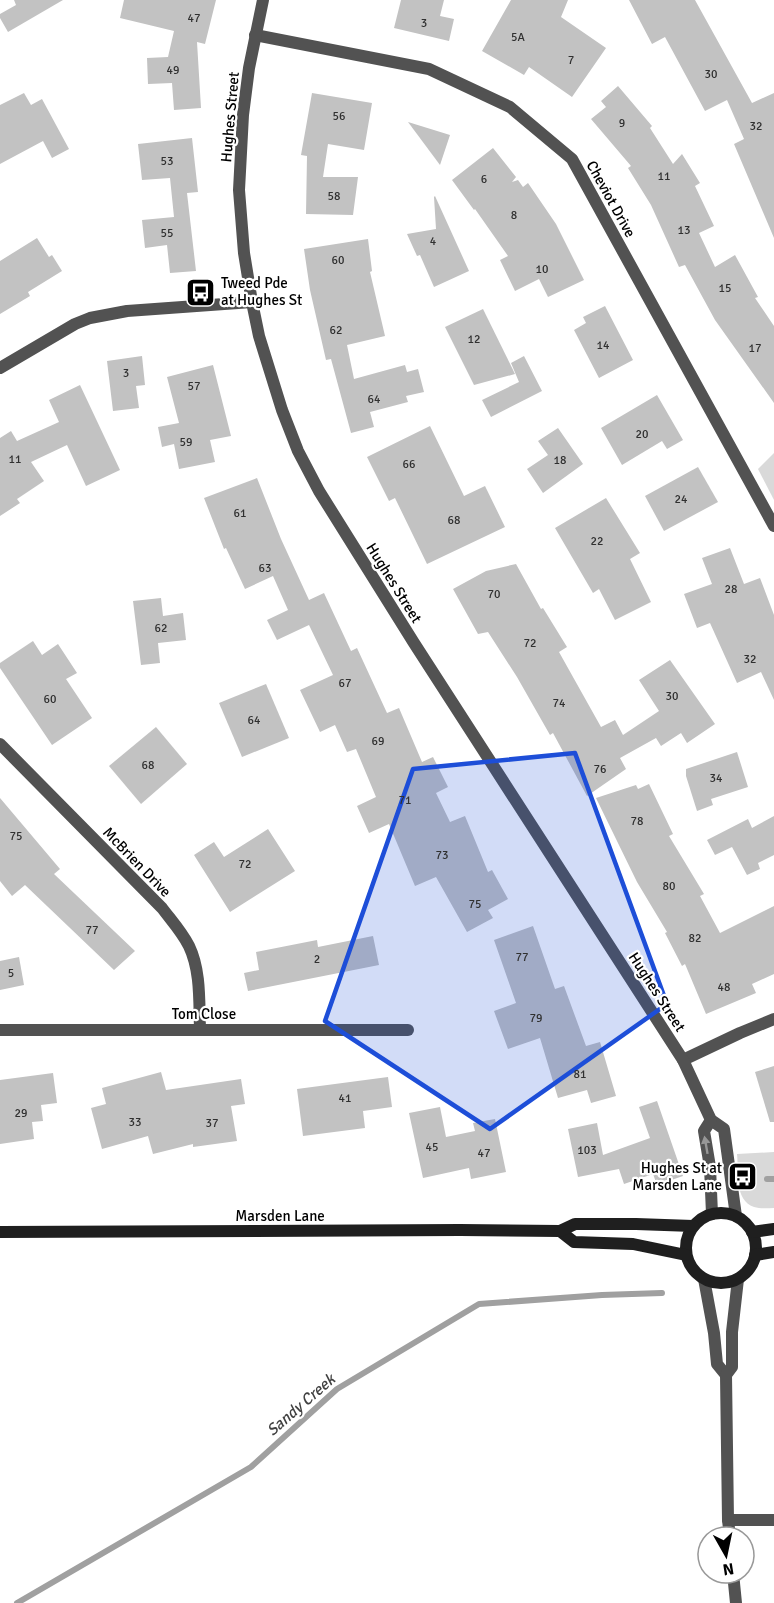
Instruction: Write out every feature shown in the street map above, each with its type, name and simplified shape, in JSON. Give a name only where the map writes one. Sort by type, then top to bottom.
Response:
[{"type":"main road","points":[[724,1213],[736,1216],[746,1223],[752,1232],[756,1243],[755,1255],[749,1269],[738,1279],[720,1283],[704,1279],[692,1269],[686,1255],[686,1240],[693,1226],[701,1218],[712,1214],[724,1213]]},
{"type":"main road","name":"Marsden Lane","points":[[0,1232],[560,1231],[575,1224],[693,1226]]},
{"type":"main road","points":[[752,1232],[774,1229]]},
{"type":"main road","name":"Marsden Lane","points":[[560,1231],[574,1242],[633,1244],[686,1255]]},
{"type":"main road","points":[[755,1255],[774,1252]]},
{"type":"street","name":"Hughes Street","points":[[263,0],[249,68],[243,115],[239,190],[244,253],[252,302],[259,336],[282,410],[298,451],[319,491],[420,653],[683,1060],[711,1120],[724,1129],[736,1216]]},
{"type":"street","name":"Cheviot Drive","points":[[255,35],[429,69],[510,107],[572,159],[774,526]]},
{"type":"street","points":[[0,368],[75,324],[90,318],[127,311],[252,302]]},
{"type":"street","name":"McBrien Drive","points":[[0,744],[153,900],[179,930],[190,947],[196,970],[200,1029]]},
{"type":"street","points":[[683,1060],[774,1019]]},
{"type":"street","name":"Tom Close","points":[[0,1030],[408,1030]]},
{"type":"street","points":[[711,1120],[704,1131],[710,1167],[712,1214]]},
{"type":"street","points":[[704,1279],[717,1364],[726,1375]]},
{"type":"street","points":[[729,1525],[726,1375],[732,1367],[732,1332],[738,1279]]},
{"type":"street","points":[[728,1520],[774,1520]]},
{"type":"street","points":[[734,1585],[736,1603]]},
{"type":"highlighted area","points":[[575,753],[667,1004],[490,1129],[325,1021],[413,769]]},
{"type":"shaded area","points":[[774,453],[774,500],[758,469]]},
{"type":"shaded area","points":[[774,1152],[774,1208],[754,1207],[743,1198],[740,1192],[737,1154]]},
{"type":"building","points":[[14,0],[63,0],[8,32],[0,14],[16,5]]},
{"type":"building","points":[[124,0],[216,0],[205,44],[197,42],[201,108],[174,110],[172,83],[148,84],[147,58],[168,57],[174,31],[120,18]]},
{"type":"building","points":[[401,0],[444,0],[440,16],[454,19],[449,41],[394,28]]},
{"type":"building","points":[[511,0],[568,0],[561,17],[606,48],[572,97],[529,67],[524,75],[482,51]]},
{"type":"building","points":[[629,0],[695,0],[752,103],[774,93],[774,238],[734,144],[744,139],[727,100],[705,111],[665,37],[652,44]]},
{"type":"building","points":[[618,86],[652,126],[650,128],[673,164],[682,154],[700,183],[695,186],[714,226],[699,233],[715,267],[735,255],[758,297],[755,298],[774,326],[774,403],[715,320],[685,265],[679,267],[651,205],[628,168],[631,166],[591,119],[606,107],[601,101]]},
{"type":"building","points":[[24,93],[31,105],[42,99],[69,149],[52,158],[43,141],[0,164],[0,105]]},
{"type":"building","points":[[312,93],[372,103],[364,150],[328,144],[323,177],[358,177],[353,215],[306,214],[307,156],[301,155]]},
{"type":"building","points":[[408,122],[450,135],[440,165]]},
{"type":"building","points":[[192,138],[198,192],[187,193],[196,271],[170,273],[167,245],[145,248],[142,220],[174,217],[170,178],[142,180],[138,144]]},
{"type":"building","points":[[493,148],[516,177],[512,182],[518,180],[523,187],[528,183],[556,224],[584,280],[548,297],[539,279],[515,291],[500,260],[508,256],[452,180]]},
{"type":"building","points":[[435,196],[469,271],[434,287],[420,255],[417,256],[407,234],[436,229]]},
{"type":"building","points":[[37,238],[49,257],[52,255],[62,271],[28,292],[30,296],[0,314],[0,261]]},
{"type":"building","points":[[368,239],[372,271],[370,272],[385,336],[347,345],[354,379],[405,365],[407,372],[418,369],[424,392],[406,396],[408,402],[370,412],[374,427],[351,433],[331,359],[326,360],[310,290],[304,249]]},
{"type":"building","points":[[605,306],[633,360],[599,378],[574,330],[586,323],[583,317]]},
{"type":"building","points":[[483,309],[515,374],[474,385],[445,327]]},
{"type":"building","points":[[142,356],[145,385],[136,386],[139,408],[113,411],[107,361]]},
{"type":"building","points":[[524,356],[542,391],[491,417],[482,400],[519,382],[511,363]]},
{"type":"building","points":[[213,365],[231,436],[210,440],[215,462],[179,469],[174,444],[162,447],[158,427],[179,423],[167,377]]},
{"type":"building","points":[[80,385],[120,470],[86,486],[67,445],[31,462],[44,481],[17,499],[20,503],[0,516],[0,438],[11,431],[17,441],[59,422],[49,400]]},
{"type":"building","points":[[657,395],[683,440],[667,449],[662,441],[622,465],[601,428]]},
{"type":"building","points":[[430,426],[464,496],[485,486],[505,527],[427,564],[395,498],[389,501],[367,457]]},
{"type":"building","points":[[558,428],[583,464],[543,493],[527,469],[548,455],[538,441]]},
{"type":"building","points":[[698,467],[718,502],[664,531],[645,496]]},
{"type":"building","points":[[257,478],[281,539],[309,600],[324,593],[351,651],[357,648],[387,713],[399,708],[422,762],[433,757],[448,787],[436,793],[450,822],[465,816],[488,872],[492,870],[508,899],[488,910],[493,918],[467,932],[436,877],[415,886],[389,824],[369,833],[357,806],[376,797],[356,749],[347,752],[335,725],[320,732],[300,690],[333,675],[309,625],[277,640],[267,620],[288,610],[273,576],[245,589],[226,548],[224,549],[204,498]]},
{"type":"building","points":[[606,498],[640,553],[630,559],[651,602],[615,620],[599,589],[593,593],[555,528]]},
{"type":"building","points":[[730,548],[744,584],[760,578],[774,615],[774,700],[761,672],[737,683],[710,623],[697,628],[684,594],[712,584],[702,558]]},
{"type":"building","points":[[516,564],[541,609],[543,608],[567,647],[559,652],[601,727],[615,720],[623,735],[659,711],[639,680],[670,660],[715,724],[687,743],[681,733],[661,746],[656,738],[620,758],[626,769],[587,796],[553,733],[550,735],[488,632],[478,634],[453,589],[486,571]]},
{"type":"building","points":[[161,598],[163,616],[183,613],[186,640],[158,643],[160,663],[141,665],[133,601]]},
{"type":"building","points":[[33,641],[42,655],[58,644],[77,673],[66,679],[92,718],[52,745],[0,668],[0,663]]},
{"type":"building","points":[[266,684],[289,738],[242,757],[219,703]]},
{"type":"building","points":[[156,727],[187,764],[141,804],[109,766]]},
{"type":"building","points":[[737,752],[748,787],[711,799],[713,805],[697,811],[686,769]]},
{"type":"building","points":[[649,784],[673,834],[669,836],[704,894],[700,896],[720,933],[774,906],[774,974],[752,984],[756,993],[706,1014],[685,964],[682,966],[665,933],[667,932],[637,882],[596,798],[636,785],[638,789]]},
{"type":"building","points":[[0,798],[60,869],[54,874],[135,951],[114,970],[25,885],[12,896],[0,881]]},
{"type":"building","points":[[774,816],[774,855],[758,863],[760,869],[747,875],[732,847],[715,855],[707,840],[748,819],[752,828]]},
{"type":"building","points":[[268,829],[295,871],[230,912],[194,855],[214,842],[224,857]]},
{"type":"building","points":[[533,926],[555,989],[564,986],[586,1046],[600,1042],[616,1096],[591,1103],[587,1090],[558,1098],[540,1038],[508,1049],[494,1011],[516,1003],[494,940]]},
{"type":"building","points":[[373,936],[379,965],[248,991],[244,973],[259,970],[256,952],[317,940],[318,947]]},
{"type":"building","points":[[19,957],[24,985],[0,990],[0,961]]},
{"type":"building","points":[[774,1066],[774,1122],[770,1122],[755,1072]]},
{"type":"building","points":[[161,1072],[166,1090],[241,1079],[245,1104],[231,1106],[237,1141],[193,1147],[193,1144],[153,1154],[148,1136],[102,1149],[91,1108],[106,1104],[102,1088]]},
{"type":"building","points":[[53,1073],[57,1103],[41,1105],[43,1121],[32,1122],[34,1139],[0,1144],[0,1080]]},
{"type":"building","points":[[388,1077],[392,1107],[363,1111],[365,1128],[303,1136],[297,1089]]},
{"type":"building","points":[[657,1101],[683,1176],[657,1185],[653,1174],[624,1184],[619,1169],[578,1177],[568,1129],[597,1123],[603,1155],[650,1138],[639,1107]]},
{"type":"building","points":[[440,1107],[446,1137],[475,1131],[473,1123],[495,1119],[506,1172],[471,1179],[469,1168],[423,1178],[409,1113]]},
{"type":"waterway","name":"Sandy Creek","points":[[767,1179],[774,1179]]},
{"type":"waterway","name":"Sandy Creek","points":[[17,1603],[251,1467],[337,1389],[479,1304],[662,1293]]},
{"type":"place","name":"Tweed Pde at Hughes St","points":[[200,292]]},
{"type":"place","name":"Hughes St at Marsden Lane","points":[[743,1177]]}]
